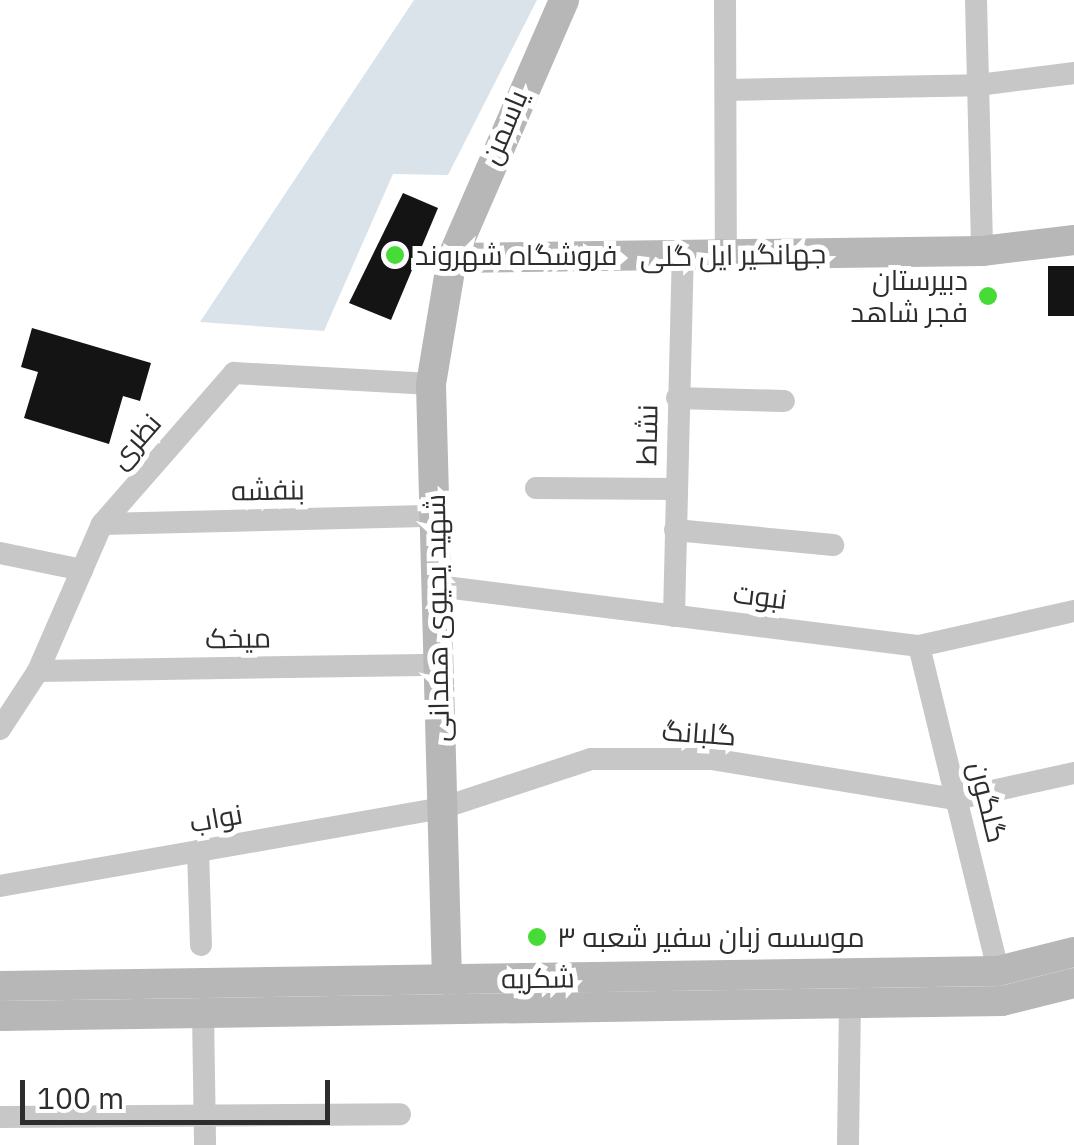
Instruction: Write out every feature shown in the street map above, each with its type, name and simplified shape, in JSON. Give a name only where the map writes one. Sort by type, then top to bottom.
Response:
[{"type":"main road","name":"یاسمن","points":[[452,258],[564,0]]},
{"type":"main road","name":"جهانگیر ایل گلی","points":[[452,258],[982,251],[1074,240]]},
{"type":"main road","name":"شهید یحیوی همدانی","points":[[447,980],[432,384],[452,258]]},
{"type":"main road","name":"شکریه","points":[[0,986],[998,972],[1074,952]]},
{"type":"main road","name":"شکریه","points":[[0,1016],[1002,1001],[1074,983]]},
{"type":"street","points":[[725,0],[726,255]]},
{"type":"street","points":[[976,0],[982,251]]},
{"type":"street","points":[[726,90],[978,85],[1074,74]]},
{"type":"street","name":"نشاط","points":[[674,616],[683,256]]},
{"type":"street","name":"نظری","points":[[0,729],[10,696],[38,671],[102,524],[234,373],[432,384]]},
{"type":"street","points":[[677,398],[784,402]]},
{"type":"street","points":[[536,488],[676,489]]},
{"type":"street","name":"بنفشه","points":[[102,524],[435,516]]},
{"type":"street","points":[[675,530],[833,546]]},
{"type":"street","points":[[0,554],[82,570]]},
{"type":"street","name":"نبوت","points":[[436,586],[919,646],[1074,611]]},
{"type":"street","name":"گلگون","points":[[919,646],[998,972]]},
{"type":"street","name":"میخک","points":[[38,671],[439,666]]},
{"type":"street","name":"گلبانگ","points":[[442,808],[591,759],[711,759],[830,784],[956,799],[1074,772]]},
{"type":"street","name":"نواب","points":[[0,886],[442,808]]},
{"type":"street","points":[[198,851],[201,945]]},
{"type":"street","points":[[848,1145],[850,1003]]},
{"type":"street","points":[[203,1013],[204,1145]]},
{"type":"street","points":[[0,1117],[400,1114]]},
{"type":"shaded area","points":[[414,0],[537,0],[448,175],[393,174],[324,331],[200,322]]},
{"type":"building","name":"فروشگاه شهروند","points":[[403,193],[438,208],[391,320],[349,303]]},
{"type":"building","points":[[1048,266],[1074,266],[1074,316],[1048,316]]},
{"type":"building","points":[[32,328],[151,363],[140,401],[123,396],[109,444],[24,418],[38,372],[21,367]]},
{"type":"place","name":"فروشگاه شهروند","points":[[395,255]]},
{"type":"place","name":"دبیرستان فجر شاهد","points":[[988,296]]},
{"type":"place","name":"موسسه زبان سفیر شعبه ۳","points":[[537,937]]}]
